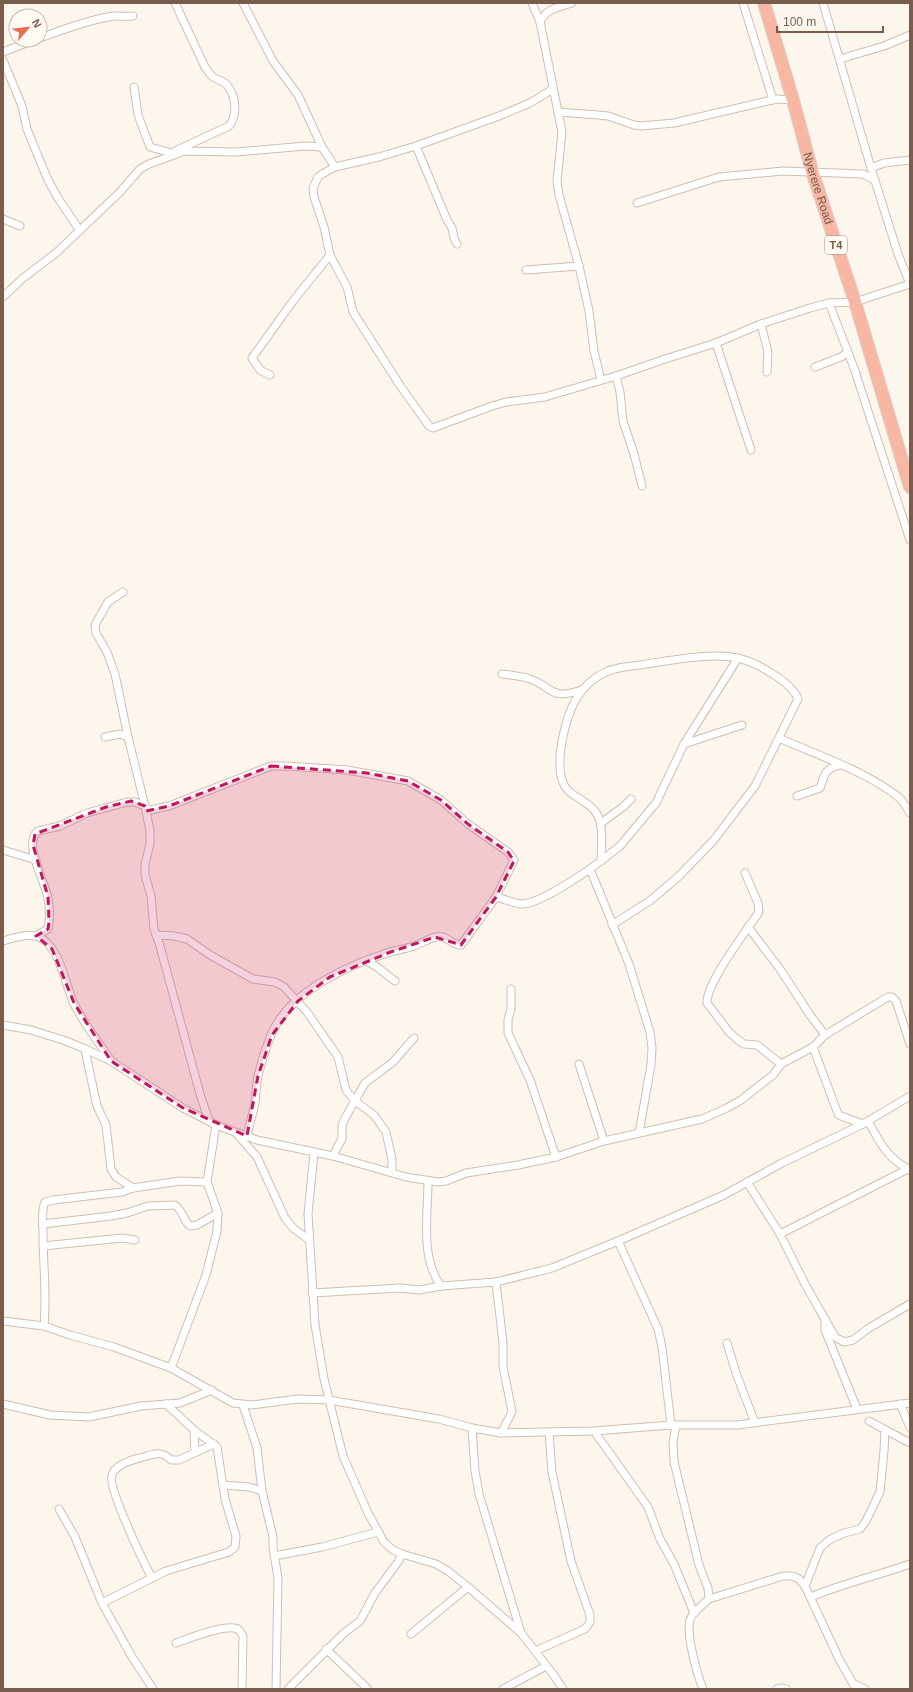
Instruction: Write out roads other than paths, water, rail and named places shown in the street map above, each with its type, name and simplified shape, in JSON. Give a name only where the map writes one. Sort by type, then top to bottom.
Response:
[{"type":"highway","name":"Nyerere Road","points":[[764,3],[793,100],[812,171],[855,302],[910,487]]},
{"type":"street","points":[[3,297],[22,279],[56,253],[80,231],[120,192],[140,169],[228,126],[233,120],[236,110],[227,85],[210,74],[205,67],[175,3]]},
{"type":"street","points":[[243,3],[273,61],[298,95],[322,148],[335,167]]},
{"type":"street","points":[[532,3],[540,22],[562,138],[557,181],[558,189],[579,266],[589,311],[594,356],[601,380]]},
{"type":"street","points":[[540,22],[543,16],[550,11],[572,3]]},
{"type":"street","points":[[743,3],[773,100]]},
{"type":"street","points":[[552,89],[530,103],[512,111],[416,146],[379,157],[335,167],[318,177],[313,192],[324,227],[330,255],[347,287],[353,312],[401,387],[432,428],[506,402],[545,397],[616,376],[716,343],[761,324],[829,303],[855,302],[910,284],[898,254],[871,168],[823,3]]},
{"type":"street","points":[[48,35],[96,19],[113,16],[133,16]]},
{"type":"street","points":[[840,59],[884,46],[910,35]]},
{"type":"street","points":[[3,52],[13,48]]},
{"type":"street","points":[[3,60],[22,106],[27,129],[48,180],[80,231]]},
{"type":"street","points":[[134,87],[138,114],[149,145],[154,149],[172,153],[193,151],[236,152],[306,146],[322,148]]},
{"type":"street","points":[[558,112],[598,114],[641,126],[674,123],[773,100],[793,100]]},
{"type":"street","points":[[416,146],[447,220],[452,228],[457,244]]},
{"type":"street","points":[[871,168],[884,163],[910,160]]},
{"type":"street","points":[[637,203],[719,177],[784,171],[812,171],[863,174],[876,180]]},
{"type":"street","points":[[3,219],[20,226]]},
{"type":"street","points":[[270,374],[260,370],[252,358],[293,300],[330,255]]},
{"type":"street","points":[[526,270],[579,266]]},
{"type":"street","points":[[829,303],[848,352],[910,540]]},
{"type":"street","points":[[761,324],[768,352],[768,372]]},
{"type":"street","points":[[716,343],[751,450]]},
{"type":"street","points":[[815,367],[841,357],[848,352]]},
{"type":"street","points":[[616,376],[620,392],[623,421],[634,454],[642,486]]},
{"type":"street","points":[[123,592],[108,602],[95,625],[95,629],[107,652],[115,674],[150,831],[150,844],[144,875],[151,896],[152,923],[200,1094],[209,1120]]},
{"type":"street","points":[[601,861],[601,823],[594,809],[567,790],[563,782],[560,765],[561,746],[566,723],[582,690],[596,678],[608,671],[665,661],[705,657],[738,658],[748,661],[777,677],[792,688],[798,699],[756,786],[713,840],[678,877],[651,900],[612,925]]},
{"type":"street","points":[[496,897],[518,903],[531,903],[570,882],[620,846],[656,803],[684,744],[738,658]]},
{"type":"street","points":[[502,674],[528,678],[555,694],[568,694],[582,690]]},
{"type":"street","points":[[684,744],[742,725]]},
{"type":"street","points":[[105,737],[120,734],[128,736]]},
{"type":"street","points":[[779,738],[878,783],[898,796],[910,813]]},
{"type":"street","points":[[797,796],[820,788],[826,771],[829,768],[840,765]]},
{"type":"street","points":[[3,940],[36,936],[48,929],[48,897],[36,860],[33,845],[33,836],[38,831],[60,826],[87,813],[127,802],[135,802],[145,808],[169,806],[271,766],[347,770],[399,778],[408,781],[441,800],[468,824],[512,855],[514,861],[496,897],[461,945],[456,944],[447,938],[435,937],[414,946],[388,953],[330,977],[311,989],[298,1001],[279,1022],[272,1035],[258,1076],[254,1105],[247,1136]]},
{"type":"street","points":[[601,823],[623,808],[631,799]]},
{"type":"street","points":[[3,850],[36,860]]},
{"type":"street","points":[[590,869],[629,964],[641,998],[652,1048],[651,1065],[639,1133]]},
{"type":"street","points":[[745,873],[759,907],[759,912],[715,979],[707,997],[707,1002],[729,1032],[738,1040],[744,1044],[757,1045],[781,1064]]},
{"type":"street","points":[[748,927],[780,969],[825,1035]]},
{"type":"street","points":[[156,935],[174,936],[187,939],[210,955],[253,979],[282,984],[318,1026],[338,1057],[346,1090],[355,1101],[374,1115],[386,1132],[393,1165],[392,1172]]},
{"type":"street","points":[[36,936],[46,942],[52,949],[63,972],[74,1003],[111,1061]]},
{"type":"street","points":[[366,961],[374,964],[395,981]]},
{"type":"street","points":[[511,989],[511,1009],[508,1020],[508,1033],[530,1080],[556,1157]]},
{"type":"street","points":[[3,1025],[31,1030],[66,1041],[111,1061],[183,1108],[209,1120],[216,1125],[247,1136],[314,1153],[333,1156],[406,1177],[428,1181],[446,1181],[466,1173],[518,1165],[556,1157],[604,1141],[702,1119],[727,1108],[758,1088],[773,1075],[781,1064],[813,1047],[825,1035],[888,997],[892,997],[896,1001],[910,1044]]},
{"type":"street","points":[[333,1156],[342,1139],[342,1127],[365,1083],[393,1062],[414,1038]]},
{"type":"street","points":[[813,1047],[838,1114],[866,1123],[887,1153],[896,1162],[909,1170]]},
{"type":"street","points":[[85,1050],[97,1106],[106,1125],[111,1169],[116,1177],[133,1188]]},
{"type":"street","points":[[579,1064],[604,1141]]},
{"type":"street","points":[[312,1293],[400,1288],[419,1290],[441,1286],[496,1282],[552,1268],[724,1195],[782,1163],[866,1123],[910,1096]]},
{"type":"street","points":[[171,1368],[206,1275],[217,1231],[218,1213],[207,1182],[216,1125]]},
{"type":"street","points":[[235,1131],[257,1157],[285,1218],[293,1228],[309,1240]]},
{"type":"street","points":[[314,1153],[309,1199],[309,1240],[314,1325],[329,1400],[343,1456],[378,1532],[384,1542],[393,1550],[436,1564],[468,1587],[521,1633],[563,1689]]},
{"type":"street","points":[[780,1234],[909,1170]]},
{"type":"street","points":[[44,1326],[46,1311],[43,1246],[44,1203],[49,1200],[122,1192],[133,1188],[180,1181],[207,1182]]},
{"type":"street","points":[[428,1181],[427,1255],[430,1268],[441,1286]]},
{"type":"street","points":[[747,1182],[780,1234],[805,1284],[835,1338],[844,1342],[853,1340],[869,1328],[910,1304]]},
{"type":"street","points":[[43,1224],[112,1216],[148,1206],[163,1204],[175,1205],[178,1207],[190,1226],[197,1225],[218,1213]]},
{"type":"street","points":[[43,1246],[122,1238],[135,1240]]},
{"type":"street","points":[[618,1241],[658,1329],[674,1425],[674,1462],[699,1565],[708,1588],[709,1600]]},
{"type":"street","points":[[496,1282],[503,1343],[503,1366],[512,1412],[501,1433]]},
{"type":"street","points":[[824,1318],[825,1330],[857,1409]]},
{"type":"street","points":[[3,1321],[44,1326],[114,1347],[171,1368],[233,1403],[243,1405],[297,1399],[329,1400],[439,1419],[472,1428],[501,1433],[594,1431],[674,1425],[755,1423],[910,1403]]},
{"type":"street","points":[[727,1343],[736,1373],[755,1423]]},
{"type":"street","points":[[3,1404],[50,1415],[89,1417],[141,1406],[188,1401],[212,1390]]},
{"type":"street","points":[[102,1603],[181,1565],[229,1552],[235,1547],[236,1536],[225,1499],[218,1452],[214,1444],[194,1430],[166,1404]]},
{"type":"street","points":[[900,1404],[910,1427]]},
{"type":"street","points":[[243,1405],[257,1448],[262,1491],[266,1514],[272,1531],[278,1578],[276,1689]]},
{"type":"street","points":[[869,1421],[910,1443]]},
{"type":"street","points":[[472,1428],[475,1471],[479,1494],[521,1633]]},
{"type":"street","points":[[194,1430],[195,1452]]},
{"type":"street","points":[[805,1586],[820,1548],[837,1536],[860,1529],[869,1515],[881,1488],[885,1430]]},
{"type":"street","points":[[594,1431],[648,1507],[660,1539],[674,1564],[694,1613]]},
{"type":"street","points":[[535,1651],[585,1630],[590,1622],[590,1616],[571,1560],[552,1472],[549,1432]]},
{"type":"street","points":[[152,1578],[117,1500],[111,1480],[112,1474],[123,1464],[147,1456],[163,1454],[174,1461],[214,1444]]},
{"type":"street","points":[[223,1485],[249,1487],[262,1491]]},
{"type":"street","points":[[59,1509],[75,1537],[102,1603],[132,1657],[153,1689]]},
{"type":"street","points":[[274,1556],[322,1547],[378,1532]]},
{"type":"street","points":[[288,1689],[326,1649],[360,1621],[375,1593],[398,1562],[402,1554]]},
{"type":"street","points":[[811,1597],[837,1586],[910,1564]]},
{"type":"street","points":[[702,1689],[689,1634],[690,1620],[694,1613],[709,1600],[783,1576],[792,1576],[799,1579],[805,1586],[836,1653],[855,1686],[865,1689]]},
{"type":"street","points":[[411,1634],[468,1587]]},
{"type":"street","points":[[176,1643],[224,1628],[239,1629],[243,1636],[242,1689]]},
{"type":"street","points":[[326,1649],[368,1689]]},
{"type":"street","points":[[503,1689],[546,1666]]},
{"type":"street","points":[[777,1689],[786,1689]]}]
